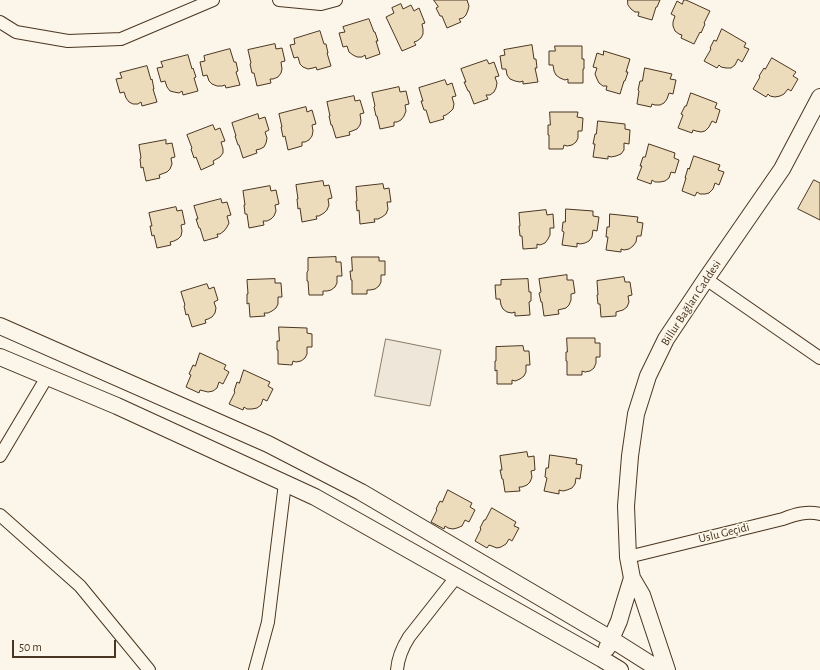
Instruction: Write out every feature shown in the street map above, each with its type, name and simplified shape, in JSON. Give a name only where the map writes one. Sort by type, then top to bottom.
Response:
[{"type":"street","points":[[0,22],[16,32],[68,42],[121,39],[213,0]]},
{"type":"street","points":[[279,0],[321,4],[336,0]]},
{"type":"street","name":"Billur Bağları Caddesi","points":[[667,670],[642,596],[632,578],[628,557],[626,506],[630,456],[636,414],[648,376],[666,339],[782,169],[820,97]]},
{"type":"street","points":[[706,279],[820,358]]},
{"type":"street","points":[[0,326],[268,444],[361,492],[611,639],[660,670]]},
{"type":"street","points":[[0,357],[117,406],[315,497],[620,670]]},
{"type":"street","points":[[0,456],[47,377]]},
{"type":"street","points":[[255,670],[268,622],[285,483]]},
{"type":"street","name":"Uslu Geçidi","points":[[628,557],[798,514],[820,514]]},
{"type":"street","points":[[0,516],[80,586],[150,670]]},
{"type":"street","points":[[397,670],[400,655],[409,637],[456,576]]},
{"type":"street","name":"Billur Bağları Caddesi","points":[[602,659],[619,622],[632,578]]},
{"type":"shaded area","points":[[386,339],[441,350],[430,406],[375,396]]},
{"type":"building","points":[[434,0],[467,0],[469,6],[466,15],[459,19],[461,22],[447,28],[442,16],[440,16],[436,8],[438,7]]},
{"type":"building","points":[[628,0],[660,0],[652,20],[638,16],[639,12],[635,12],[631,9],[628,5]]},
{"type":"building","points":[[684,0],[710,11],[701,33],[700,32],[694,44],[681,38],[682,35],[675,31],[673,26],[675,16],[671,14],[677,1],[682,4]]},
{"type":"building","points":[[401,4],[403,9],[411,5],[414,11],[419,8],[425,23],[422,24],[423,34],[421,38],[414,42],[416,45],[402,51],[386,17],[394,13],[392,8]]},
{"type":"building","points":[[369,19],[378,41],[376,41],[380,54],[366,59],[365,55],[362,57],[357,57],[349,52],[347,46],[343,47],[339,33],[345,32],[343,27]]},
{"type":"building","points":[[722,29],[746,43],[744,47],[749,49],[742,62],[738,59],[735,65],[731,68],[721,67],[719,65],[717,68],[704,61],[714,40],[716,41]]},
{"type":"building","points":[[320,31],[324,44],[326,44],[331,66],[317,70],[316,67],[308,69],[300,64],[298,57],[294,58],[290,45],[295,44],[294,39]]},
{"type":"building","points":[[275,44],[276,49],[282,48],[285,61],[281,62],[281,73],[278,77],[270,79],[271,83],[257,86],[254,73],[252,73],[248,50]]},
{"type":"building","points":[[532,45],[534,59],[536,59],[537,68],[535,68],[538,82],[523,84],[523,81],[520,82],[510,79],[507,75],[506,69],[502,69],[500,56],[505,55],[504,50]]},
{"type":"building","points":[[555,46],[582,46],[582,59],[584,59],[583,83],[568,83],[568,79],[565,80],[556,75],[553,65],[549,65],[549,51],[555,51]]},
{"type":"building","points":[[230,49],[234,62],[236,62],[238,71],[236,72],[240,85],[226,88],[225,85],[217,86],[212,84],[207,75],[203,76],[200,62],[205,61],[204,56]]},
{"type":"building","points":[[604,51],[630,59],[626,72],[628,72],[620,94],[606,90],[607,86],[603,86],[599,83],[595,74],[597,68],[593,67],[597,53],[603,55]]},
{"type":"building","points":[[188,55],[196,77],[194,78],[198,91],[183,95],[182,91],[179,93],[170,91],[165,81],[161,82],[157,68],[163,67],[161,62]]},
{"type":"building","points":[[772,58],[796,72],[793,76],[798,79],[791,91],[788,89],[780,96],[775,97],[768,94],[766,97],[753,89],[760,77],[759,76]]},
{"type":"building","points":[[487,60],[489,64],[494,62],[499,76],[495,77],[497,83],[496,88],[490,95],[486,95],[488,99],[474,104],[464,82],[466,82],[461,69]]},
{"type":"building","points":[[147,66],[151,80],[152,79],[157,102],[142,106],[141,102],[138,104],[133,104],[126,98],[124,92],[120,93],[116,79],[122,78],[120,73]]},
{"type":"building","points":[[645,68],[672,74],[670,79],[676,80],[673,94],[669,93],[664,103],[660,105],[652,104],[651,107],[637,104],[640,81],[642,81]]},
{"type":"building","points":[[445,80],[447,85],[452,83],[456,96],[452,97],[454,104],[453,109],[443,116],[444,119],[430,123],[426,110],[424,110],[421,101],[423,101],[419,88]]},
{"type":"building","points":[[399,87],[400,92],[406,91],[409,104],[405,105],[406,111],[404,116],[401,120],[394,122],[394,126],[380,129],[372,93]]},
{"type":"building","points":[[691,93],[717,103],[715,108],[720,110],[716,123],[712,121],[705,131],[701,132],[693,130],[692,133],[678,128],[683,115],[681,114]]},
{"type":"building","points":[[354,96],[355,101],[360,100],[364,113],[360,114],[360,125],[357,129],[349,132],[350,135],[336,138],[331,125],[327,102]]},
{"type":"building","points":[[306,107],[307,112],[312,110],[316,124],[312,125],[312,136],[309,140],[302,142],[302,146],[288,150],[285,136],[283,137],[279,114]]},
{"type":"building","points":[[550,112],[578,112],[577,117],[583,118],[582,131],[578,131],[578,138],[576,142],[572,145],[564,145],[563,149],[549,149],[548,125],[550,125]]},
{"type":"building","points":[[258,114],[259,119],[265,117],[269,130],[265,132],[267,138],[266,143],[264,147],[256,150],[257,153],[243,158],[232,123]]},
{"type":"building","points":[[598,121],[625,124],[625,129],[630,130],[629,144],[624,143],[624,150],[621,154],[611,157],[608,156],[608,159],[593,157],[595,144],[593,144]]},
{"type":"building","points":[[213,125],[215,130],[220,128],[225,141],[221,142],[223,153],[220,157],[213,161],[214,164],[201,170],[196,157],[194,158],[187,135]]},
{"type":"building","points":[[166,140],[166,144],[172,143],[175,157],[171,158],[172,164],[170,169],[159,175],[160,178],[146,181],[143,167],[141,168],[139,145]]},
{"type":"building","points":[[649,144],[675,153],[674,158],[679,160],[675,173],[671,172],[669,178],[665,181],[655,182],[652,180],[651,184],[637,179],[642,166],[640,166],[643,157],[645,157]]},
{"type":"building","points":[[694,156],[720,165],[718,170],[724,172],[719,185],[715,183],[713,189],[709,193],[700,194],[697,192],[695,196],[682,191],[688,168],[689,169]]},
{"type":"building","points":[[814,180],[820,183],[820,220],[798,209]]},
{"type":"building","points":[[323,181],[324,186],[329,185],[332,198],[328,199],[329,205],[327,210],[319,216],[316,216],[317,219],[302,222],[300,208],[298,209],[296,185]]},
{"type":"building","points":[[383,184],[384,189],[389,188],[391,202],[387,202],[388,209],[386,214],[378,219],[374,219],[375,222],[360,224],[359,210],[357,211],[356,187]]},
{"type":"building","points":[[270,186],[271,191],[276,190],[279,204],[275,205],[276,211],[274,216],[267,221],[263,221],[264,225],[249,228],[247,214],[245,214],[243,191]]},
{"type":"building","points":[[221,199],[222,203],[227,202],[231,215],[227,216],[229,223],[224,231],[217,234],[218,237],[204,241],[196,219],[198,219],[194,206]]},
{"type":"building","points":[[176,207],[177,211],[182,210],[185,224],[181,225],[181,236],[170,242],[171,245],[157,248],[154,235],[152,236],[150,226],[152,226],[149,213]]},
{"type":"building","points":[[566,209],[593,211],[593,216],[599,217],[597,231],[593,230],[592,237],[589,241],[580,244],[577,243],[577,247],[562,245],[564,232],[562,231],[563,222],[565,222]]},
{"type":"building","points":[[546,210],[547,215],[553,214],[554,228],[550,228],[550,235],[548,239],[545,243],[540,245],[537,244],[537,248],[523,249],[522,236],[520,236],[519,213]]},
{"type":"building","points":[[610,214],[638,217],[637,222],[643,223],[641,236],[637,236],[636,242],[629,249],[621,249],[621,252],[606,250],[608,237],[606,237],[607,227],[609,227]]},
{"type":"building","points":[[336,257],[336,262],[341,262],[342,276],[337,276],[337,283],[335,287],[331,290],[323,291],[323,295],[309,295],[307,281],[308,258]]},
{"type":"building","points":[[352,257],[379,257],[379,261],[385,261],[385,275],[381,275],[381,282],[379,286],[375,289],[367,290],[367,294],[352,294],[352,280],[350,271],[352,271]]},
{"type":"building","points":[[567,275],[567,280],[573,280],[575,293],[571,294],[569,305],[566,308],[558,310],[559,314],[544,316],[539,293],[541,292],[539,279]]},
{"type":"building","points":[[624,277],[625,282],[630,282],[632,295],[628,296],[629,302],[627,307],[616,312],[616,316],[601,317],[600,304],[598,304],[597,295],[597,281]]},
{"type":"building","points":[[275,279],[275,283],[281,283],[282,297],[278,297],[278,304],[276,308],[268,313],[264,313],[265,316],[250,317],[249,303],[247,304],[247,280]]},
{"type":"building","points":[[528,279],[529,292],[531,292],[531,301],[529,302],[530,315],[515,316],[515,312],[507,312],[503,309],[500,299],[496,299],[495,285],[501,285],[501,280]]},
{"type":"building","points":[[207,284],[209,289],[214,287],[218,300],[214,302],[216,308],[215,313],[212,317],[205,320],[206,323],[192,327],[188,314],[186,315],[181,292]]},
{"type":"building","points":[[279,327],[307,328],[307,333],[312,334],[312,347],[307,347],[307,354],[301,361],[293,361],[292,365],[278,364],[277,341],[279,341]]},
{"type":"building","points":[[567,338],[595,338],[595,343],[600,343],[600,357],[596,357],[594,368],[590,371],[582,371],[582,375],[567,375]]},
{"type":"building","points":[[523,346],[524,351],[529,351],[530,365],[526,365],[526,372],[524,376],[515,381],[512,380],[512,384],[497,384],[497,370],[495,371],[496,347]]},
{"type":"building","points":[[200,353],[226,365],[224,369],[229,372],[223,384],[219,382],[217,388],[213,391],[208,392],[200,390],[199,393],[186,387],[191,375],[189,374],[193,365],[195,366]]},
{"type":"building","points":[[244,370],[270,382],[268,386],[273,389],[267,401],[263,399],[261,405],[257,408],[247,409],[244,407],[243,410],[229,404],[235,392],[237,382],[239,383]]},
{"type":"building","points":[[527,452],[528,457],[534,456],[535,470],[531,471],[532,477],[530,482],[527,485],[519,487],[520,491],[505,492],[500,470],[502,470],[500,456]]},
{"type":"building","points":[[550,455],[577,459],[576,464],[582,465],[580,479],[576,478],[575,484],[572,488],[563,491],[559,490],[559,494],[544,491],[547,478],[545,477],[546,468],[548,468]]},
{"type":"building","points":[[448,490],[472,503],[470,507],[475,510],[469,522],[465,520],[462,526],[453,529],[445,526],[444,529],[431,522],[440,501],[442,502]]},
{"type":"building","points":[[492,508],[516,522],[514,526],[519,528],[512,541],[509,539],[506,544],[501,547],[497,548],[489,545],[487,548],[475,541],[484,520]]}]
